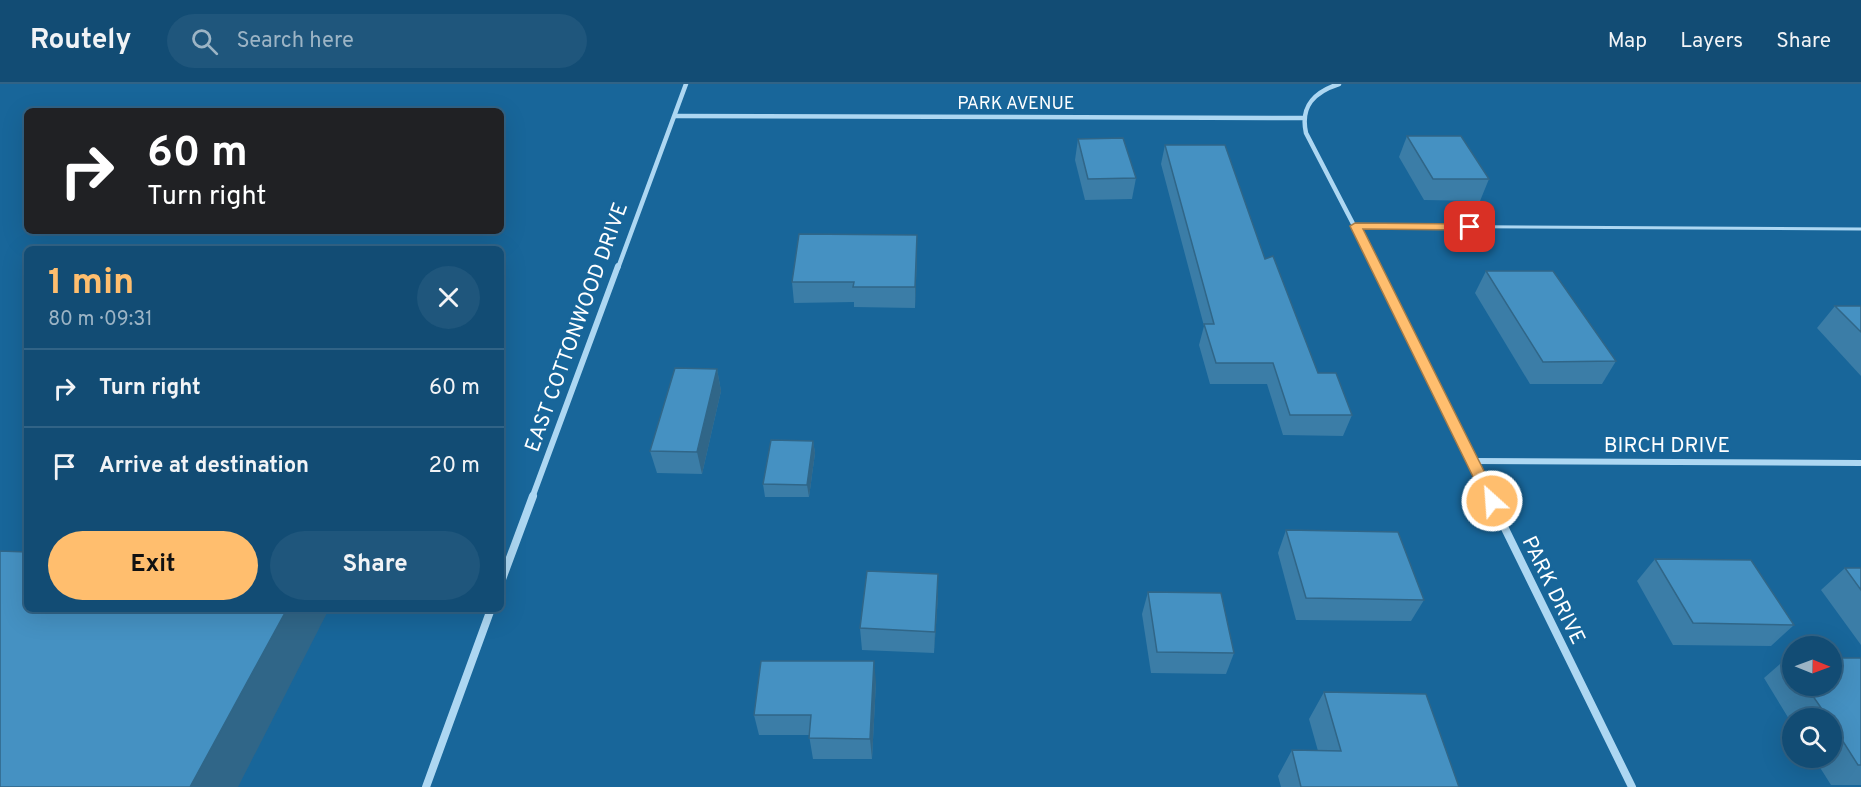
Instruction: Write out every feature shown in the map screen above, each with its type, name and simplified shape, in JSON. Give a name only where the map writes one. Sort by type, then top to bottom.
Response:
[{"type":"street","name":"EAST COTTONWOOD DRIVE","points":[[504,574],[686,84]]},
{"type":"street","points":[[1303,118],[1307,103],[1316,93],[1339,84]]},
{"type":"street","name":"PARK AVENUE","points":[[675,116],[1303,118]]},
{"type":"street","name":"PARK DRIVE","points":[[1303,118],[1306,133],[1355,226],[1632,787]]},
{"type":"street","name":"BIRCH DRIVE","points":[[1472,461],[1861,463]]},
{"type":"street","points":[[426,787],[490,612]]},
{"type":"lane","points":[[1355,226],[1861,229]]},
{"type":"building","points":[[1407,136],[1461,136],[1489,179],[1433,179]]},
{"type":"building","points":[[1123,138],[1136,178],[1088,179],[1078,139]]},
{"type":"building","points":[[1165,145],[1225,145],[1265,259],[1273,256],[1318,373],[1336,373],[1352,415],[1290,415],[1273,363],[1216,363],[1204,324],[1214,324]]},
{"type":"building","points":[[799,234],[917,235],[915,287],[853,287],[854,282],[792,282]]},
{"type":"building","points":[[1486,271],[1553,271],[1616,361],[1543,362]]},
{"type":"building","points":[[1835,306],[1861,306],[1861,332]]},
{"type":"building","points":[[675,368],[717,369],[697,452],[650,451]]},
{"type":"building","points":[[771,440],[813,441],[807,485],[763,484]]},
{"type":"building","points":[[1286,530],[1398,532],[1424,600],[1306,598]]},
{"type":"building","points":[[0,551],[24,552],[24,612],[285,612],[190,787],[0,787]]},
{"type":"building","points":[[1655,559],[1751,560],[1794,625],[1693,623]]},
{"type":"building","points":[[1845,568],[1861,568],[1861,590]]},
{"type":"building","points":[[867,571],[938,574],[935,632],[860,628]]},
{"type":"building","points":[[1148,592],[1221,593],[1234,653],[1157,652]]},
{"type":"building","points":[[1842,658],[1861,658],[1861,765],[1858,765],[1842,740],[1842,708],[1821,708],[1813,696],[1842,696]]},
{"type":"building","points":[[761,661],[874,661],[870,739],[809,738],[811,715],[754,715]]},
{"type":"building","points":[[1324,692],[1426,694],[1459,787],[1301,787],[1292,750],[1341,751]]},
{"type":"route","points":[[1470,227],[1355,226],[1492,501]]}]
